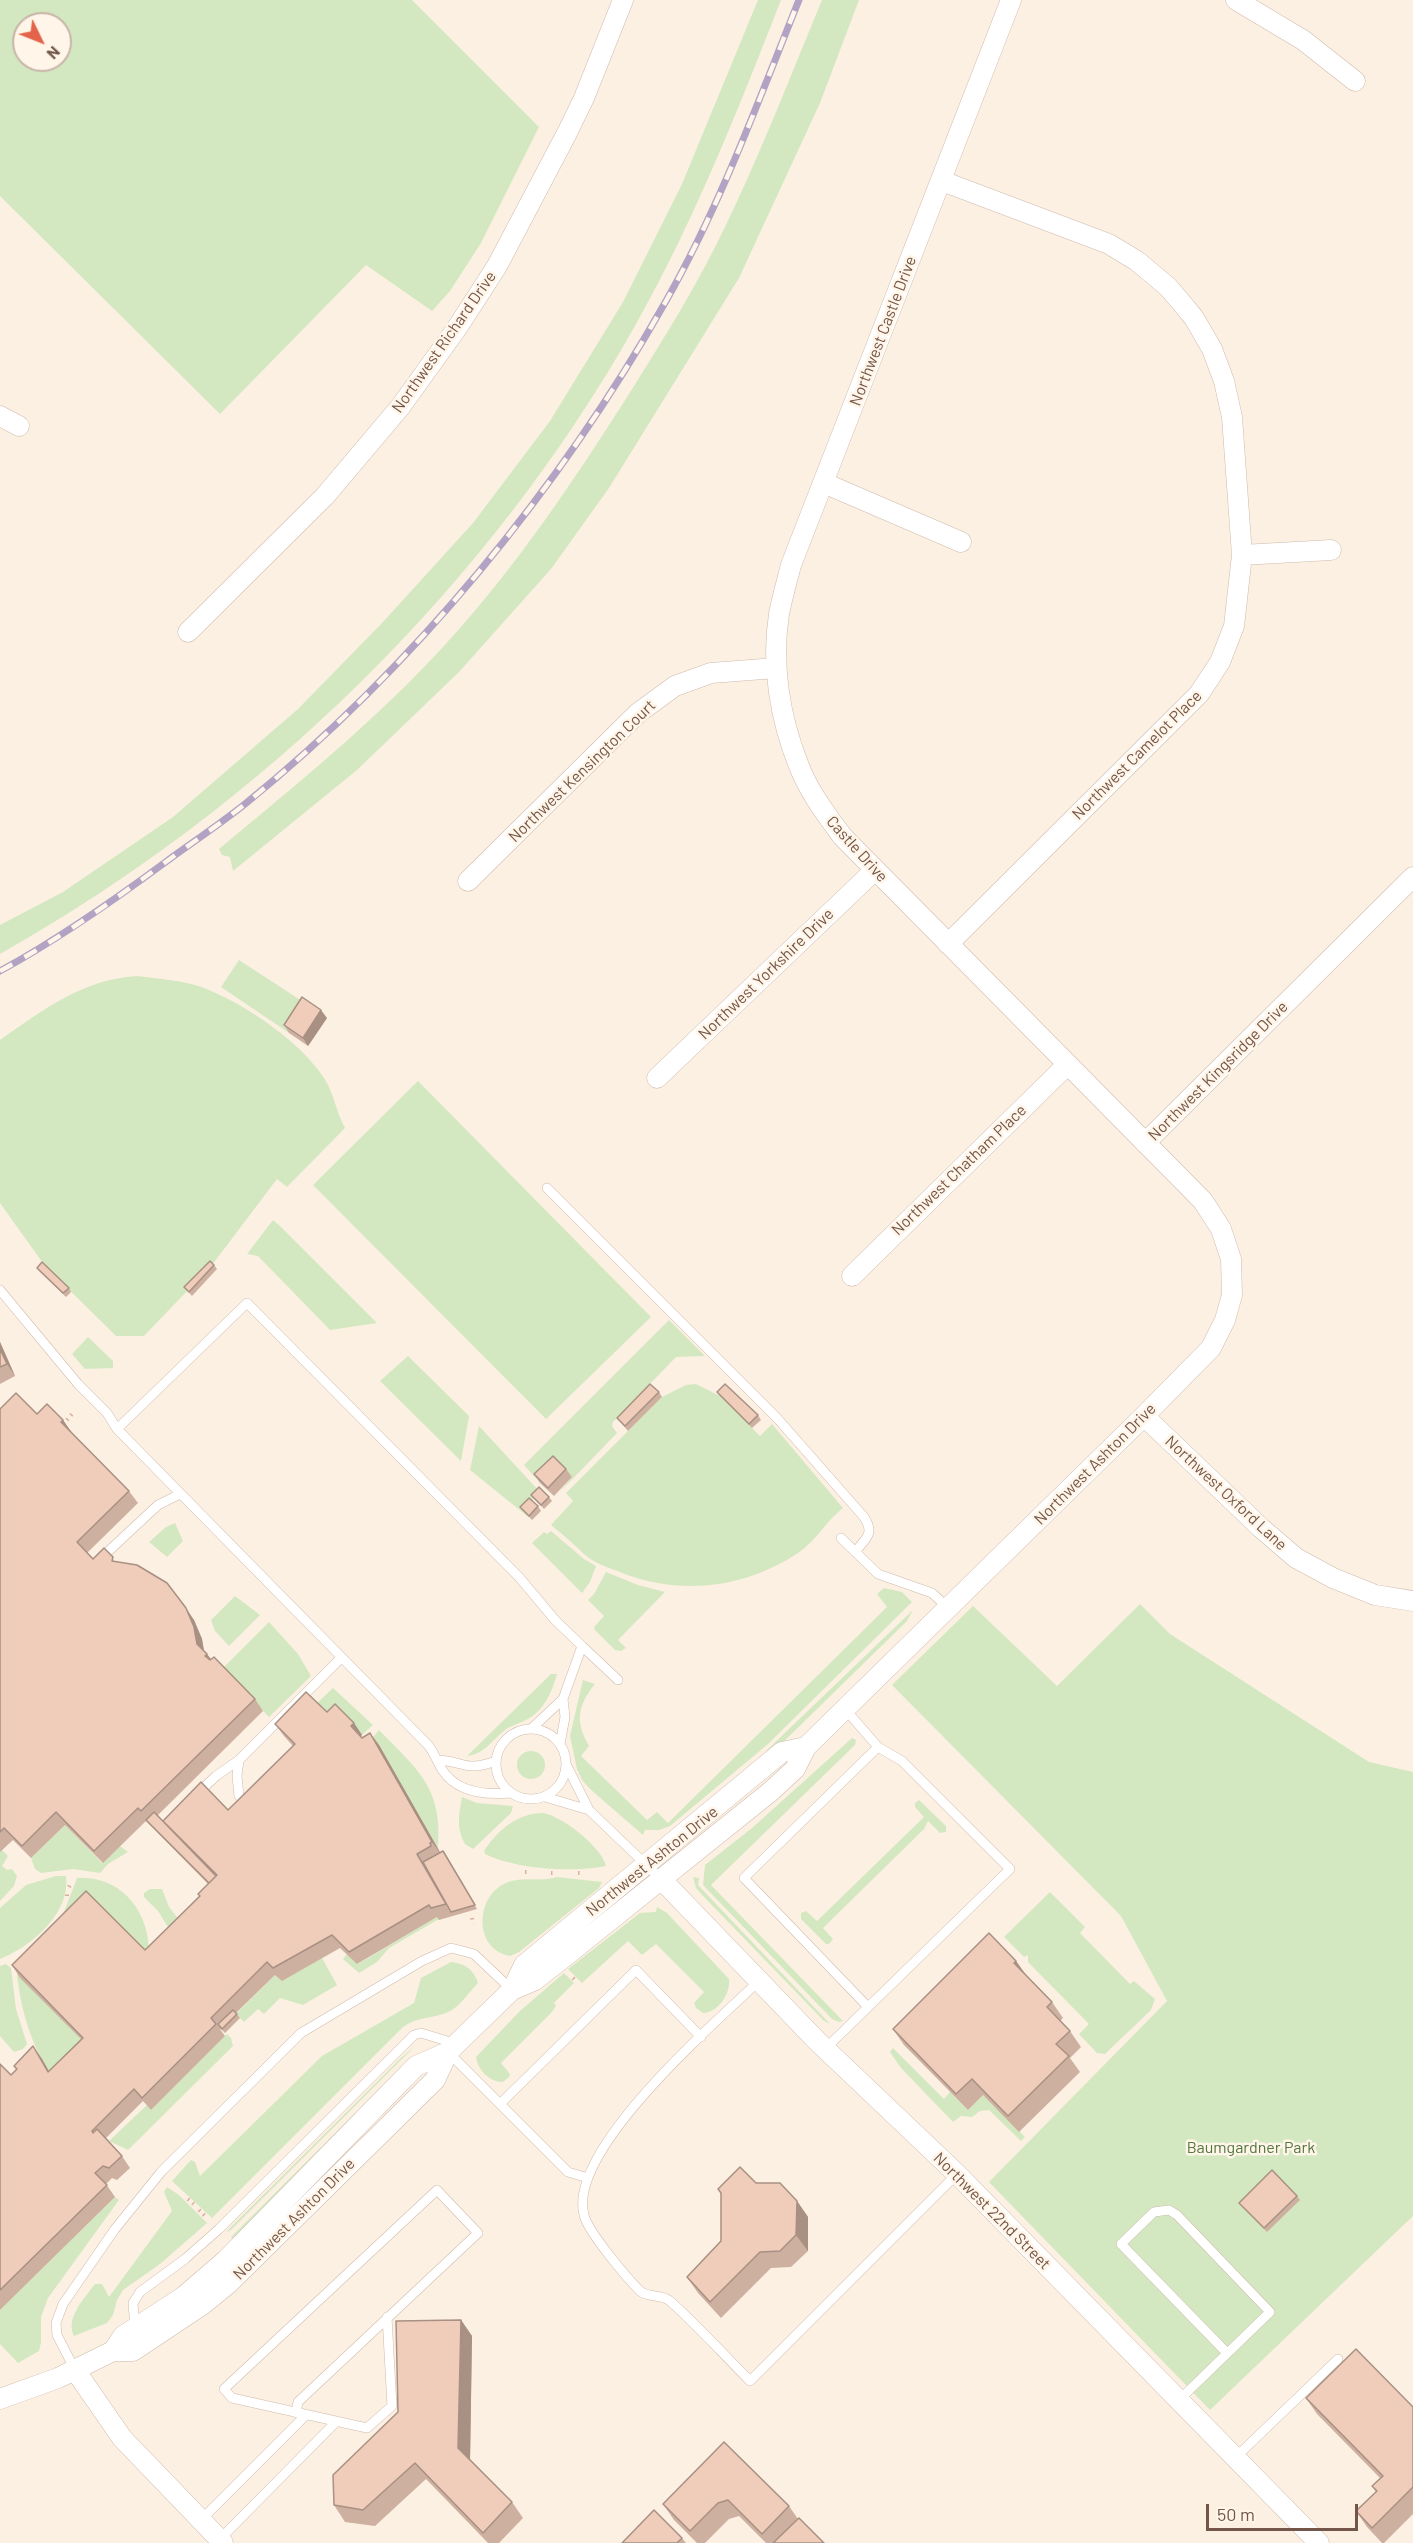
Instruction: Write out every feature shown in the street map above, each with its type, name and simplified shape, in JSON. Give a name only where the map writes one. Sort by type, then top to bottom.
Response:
[{"type":"street","name":"Northwest Richard Drive","points":[[188,632],[325,496],[400,406],[462,320],[497,266],[567,133],[584,98],[623,0]]},
{"type":"street","name":"Northwest Castle Drive","points":[[776,668],[779,615],[791,565],[1011,0]]},
{"type":"street","points":[[1236,0],[1303,40],[1355,81]]},
{"type":"street","name":"Northwest Camelot Place","points":[[942,181],[1109,244],[1137,261],[1168,287],[1194,318],[1212,349],[1226,390],[1232,417],[1242,555],[1234,626],[1220,662],[1199,694],[948,944]]},
{"type":"street","points":[[0,416],[19,426]]},
{"type":"street","points":[[824,483],[961,542]]},
{"type":"street","points":[[1242,555],[1331,550]]},
{"type":"street","name":"Castle Drive","points":[[776,668],[783,717],[799,767],[818,803],[842,836],[948,944]]},
{"type":"street","name":"Northwest Kensington Court","points":[[468,881],[638,713],[675,686],[711,673],[776,668]]},
{"type":"street","name":"Northwest Yorkshire Drive","points":[[657,1078],[875,870]]},
{"type":"street","name":"Northwest Kingsridge Drive","points":[[948,944],[1144,1143],[1413,877]]},
{"type":"street","name":"Northwest Chatham Place","points":[[852,1276],[1067,1065]]},
{"type":"street","name":"Northwest Ashton Drive","points":[[512,1990],[535,1980],[662,1880],[795,1769],[806,1747],[1211,1348],[1225,1320],[1232,1295],[1231,1259],[1221,1229],[1203,1201],[1144,1143]]},
{"type":"street","name":"Northwest Oxford Lane","points":[[1144,1416],[1261,1528],[1296,1558],[1333,1578],[1375,1594],[1413,1601]]},
{"type":"street","name":"Northwest Ashton Drive","points":[[113,2351],[123,2336],[183,2297],[220,2265],[416,2066],[452,2048],[512,1990],[524,1965],[782,1752],[806,1747]]},
{"type":"street","name":"Northwest 22nd Street","points":[[662,1880],[825,2049],[957,2174],[1319,2543]]},
{"type":"street","name":"Northwest Ashton Drive","points":[[0,2399],[75,2370],[113,2351],[133,2351],[168,2330],[228,2284],[435,2080],[452,2048]]},
{"type":"street","points":[[75,2370],[122,2438],[222,2541]]},
{"type":"lane","points":[[547,1188],[777,1418],[864,1517],[870,1526],[869,1534],[855,1552]]},
{"type":"lane","points":[[0,1290],[78,1384],[107,1413],[117,1430],[429,1746],[445,1773],[469,1790],[482,1794],[510,1793],[527,1800],[545,1797],[589,1810]]},
{"type":"lane","points":[[117,1430],[247,1303],[519,1577],[555,1620],[618,1680]]},
{"type":"lane","points":[[95,1564],[158,1505],[180,1494]]},
{"type":"lane","points":[[841,1538],[878,1574],[932,1593],[948,1608]]},
{"type":"lane","points":[[582,1646],[563,1699],[565,1717],[560,1744],[566,1766],[589,1810],[662,1880]]},
{"type":"lane","points":[[191,1800],[216,1776],[239,1760],[341,1658]]},
{"type":"lane","points":[[531,1729],[563,1699]]},
{"type":"lane","points":[[825,2049],[1010,1869],[903,1761],[878,1747],[844,1709]]},
{"type":"lane","points":[[510,1793],[498,1776],[496,1761],[504,1742],[521,1731],[531,1729],[542,1731],[560,1744]]},
{"type":"lane","points":[[868,2007],[744,1878],[878,1747]]},
{"type":"lane","points":[[239,1760],[237,1776],[239,1796]]},
{"type":"lane","points":[[439,1760],[470,1768],[496,1761]]},
{"type":"lane","points":[[545,1797],[560,1784],[566,1766]]},
{"type":"lane","points":[[75,2370],[57,2336],[56,2323],[63,2304],[115,2229],[161,2172],[292,2040],[422,1961],[452,1948],[474,1954],[512,1990]]},
{"type":"lane","points":[[500,2104],[636,1970],[701,2037]]},
{"type":"lane","points":[[759,1981],[628,2112],[603,2147],[588,2178],[582,2200],[588,2227],[642,2293],[667,2299],[750,2381],[957,2174]]},
{"type":"lane","points":[[135,2328],[133,2303],[140,2292],[185,2259],[219,2229],[414,2035],[421,2033],[452,2048],[500,2104],[568,2172],[588,2178]]},
{"type":"lane","points":[[301,2414],[298,2402],[387,2317],[478,2233],[437,2190],[224,2389],[232,2398],[301,2414],[336,2422],[368,2428],[392,2406],[387,2317]]},
{"type":"lane","points":[[1179,2400],[1270,2312],[1177,2216],[1169,2211],[1154,2212],[1121,2244],[1227,2353]]},
{"type":"lane","points":[[1235,2458],[1338,2358]]},
{"type":"lane","points":[[201,2520],[301,2414]]},
{"type":"lane","points":[[222,2541],[336,2422]]},
{"type":"path","points":[[67,1419],[72,1414]]},
{"type":"path","points":[[525,1872],[531,1872]]},
{"type":"path","points":[[551,1873],[557,1873]]},
{"type":"path","points":[[578,1873],[584,1873]]},
{"type":"path","points":[[472,1918],[473,1924]]},
{"type":"path","points":[[573,1978],[578,1982]]},
{"type":"path","points":[[188,2199],[195,2205]]},
{"type":"path","points":[[199,2210],[205,2216]]},
{"type":"green space","points":[[0,0],[412,0],[539,127],[481,243],[450,291],[432,311],[366,265],[220,414],[0,196]]},
{"type":"green space","points":[[758,0],[781,0],[732,124],[677,245],[636,324],[577,420],[511,512],[439,600],[361,682],[277,759],[189,830],[96,895],[0,954],[0,925],[63,892],[173,817],[298,709],[382,623],[473,523],[550,421],[623,302],[682,184]]},
{"type":"green space","points":[[822,0],[859,0],[820,103],[739,278],[609,488],[551,569],[459,672],[357,770],[233,871],[230,857],[222,855],[219,849],[334,752],[417,674],[496,586],[568,487],[658,348],[714,249],[762,144]]},
{"type":"green space","points":[[239,960],[308,1005],[289,1033],[221,987]]},
{"type":"green space","points":[[137,976],[196,985],[237,1004],[270,1025],[314,1064],[330,1090],[345,1128],[287,1187],[277,1179],[212,1265],[144,1336],[116,1336],[45,1266],[0,1203],[0,1040],[48,1007],[81,990],[117,978]]},
{"type":"green space","points":[[418,1081],[651,1317],[546,1419],[313,1185]]},
{"type":"green space","points":[[273,1220],[377,1323],[330,1330],[258,1256],[247,1254]]},
{"type":"green space","points":[[669,1320],[705,1356],[676,1357],[613,1422],[612,1426],[617,1433],[560,1492],[572,1477],[558,1464],[540,1483],[524,1465]]},
{"type":"green space","points":[[88,1337],[113,1361],[113,1368],[85,1369],[72,1354]]},
{"type":"green space","points":[[408,1356],[469,1416],[461,1461],[380,1381]]},
{"type":"green space","points":[[696,1384],[720,1396],[760,1436],[772,1424],[843,1508],[798,1553],[778,1565],[735,1581],[713,1585],[667,1585],[602,1565],[585,1555],[551,1525],[573,1501],[566,1493],[662,1397],[686,1385]]},
{"type":"green space","points":[[479,1426],[540,1492],[523,1511],[532,1520],[470,1470]]},
{"type":"green space","points":[[175,1523],[183,1541],[167,1557],[149,1542],[166,1527]]},
{"type":"green space","points":[[551,1531],[584,1559],[596,1566],[590,1582],[582,1593],[532,1543],[544,1532],[547,1534]]},
{"type":"green space","points":[[606,1572],[638,1585],[665,1592],[618,1640],[626,1648],[621,1651],[615,1650],[595,1630],[594,1627],[604,1616],[588,1600],[594,1594]]},
{"type":"green space","points":[[884,1588],[902,1592],[912,1602],[768,1744],[670,1826],[659,1830],[645,1830],[643,1835],[582,1780],[577,1769],[570,1736],[583,1680],[595,1684],[584,1700],[580,1714],[584,1737],[589,1746],[581,1756],[647,1820],[657,1812],[668,1823],[887,1607],[877,1594]]},
{"type":"green space","points":[[235,1596],[260,1615],[229,1646],[215,1631],[211,1620]]},
{"type":"green space","name":"Baumgardner Park","points":[[1140,1604],[1170,1634],[1369,1762],[1413,1772],[1413,2216],[1210,2410],[989,2182],[1167,2001],[1121,1916],[892,1685],[973,1606],[1057,1686]]},
{"type":"green space","points":[[913,1610],[907,1621],[770,1755],[766,1751]]},
{"type":"green space","points":[[269,1622],[298,1654],[311,1676],[269,1717],[222,1669]]},
{"type":"green space","points":[[551,1674],[557,1674],[555,1681],[550,1694],[538,1712],[507,1728],[484,1750],[467,1756]]},
{"type":"green space","points":[[333,1688],[373,1725],[362,1735],[344,1717],[335,1724],[315,1705]]},
{"type":"green space","points":[[379,1730],[416,1769],[432,1795],[438,1827],[438,1848],[373,1737]]},
{"type":"green space","points":[[852,1738],[856,1740],[855,1745],[711,1885],[843,2021],[839,2022],[832,2019],[703,1885],[705,1865],[752,1828]]},
{"type":"green space","points":[[531,1751],[541,1755],[545,1765],[541,1775],[531,1779],[521,1775],[517,1765],[521,1755]]},
{"type":"green space","points":[[462,1797],[477,1803],[513,1806],[511,1813],[473,1849],[465,1844],[460,1832],[459,1815]]},
{"type":"green space","points":[[919,1800],[946,1826],[946,1832],[940,1833],[928,1821],[924,1829],[823,1928],[833,1939],[826,1944],[801,1919],[801,1913],[806,1911],[817,1921],[924,1817],[915,1807],[915,1803]]},
{"type":"green space","points":[[543,1813],[560,1820],[580,1834],[597,1850],[606,1866],[577,1869],[544,1868],[512,1863],[485,1854],[484,1851],[489,1844],[509,1824],[525,1816]]},
{"type":"green space","points":[[65,1825],[102,1863],[120,1846],[128,1852],[108,1864],[100,1873],[73,1869],[41,1873],[35,1869],[31,1858]]},
{"type":"green space","points":[[2,1850],[8,1856],[2,1866],[7,1870],[12,1869],[17,1876],[14,1886],[0,1901],[0,1852]]},
{"type":"green space","points":[[56,1876],[66,1876],[66,1890],[55,1915],[36,1937],[12,1954],[0,1959],[0,1908],[26,1885]]},
{"type":"green space","points":[[557,1877],[602,1882],[599,1888],[519,1952],[510,1956],[499,1952],[485,1936],[483,1926],[483,1915],[491,1895],[499,1887],[513,1881]]},
{"type":"green space","points":[[693,1877],[699,1878],[698,1885],[830,2024],[824,2021],[706,1899],[696,1888]]},
{"type":"green space","points":[[77,1878],[108,1883],[131,1900],[145,1926],[149,1957],[75,1923],[64,1912]]},
{"type":"green space","points":[[150,1889],[162,1889],[169,1907],[181,1922],[171,1932],[158,1911],[144,1897],[144,1893]]},
{"type":"green space","points":[[1050,1892],[1085,1927],[1080,1933],[1130,1984],[1134,1981],[1155,1999],[1151,2010],[1105,2054],[1097,2053],[1079,2034],[1089,2024],[1028,1962],[1028,1955],[1024,1957],[1004,1937]]},
{"type":"green space","points":[[657,1907],[667,1913],[729,1979],[726,1996],[714,2010],[703,2013],[696,2008],[694,2003],[704,1992],[656,1944],[642,1955],[628,1941],[582,1983],[568,1969],[640,1913],[656,1912]]},
{"type":"green space","points":[[437,1917],[439,1919],[389,1948],[377,1962],[359,1973],[343,1959],[347,1954],[358,1964]]},
{"type":"green space","points":[[322,1958],[337,1985],[303,2005],[280,1998],[264,2014],[258,2009],[244,2022],[236,2014],[275,1975],[282,1980]]},
{"type":"green space","points":[[16,1962],[92,2050],[56,2084],[33,2041],[23,2011]]},
{"type":"green space","points":[[451,1962],[468,1968],[478,1983],[460,2003],[448,2012],[414,2021],[403,2027],[212,2218],[172,2181],[191,2160],[195,2162],[200,2176],[322,2056],[414,2003],[421,1978]]},
{"type":"green space","points":[[6,1964],[11,1968],[16,2009],[27,2044],[23,2049],[14,2052],[0,2036],[0,1966]]},
{"type":"green space","points":[[564,1973],[574,1983],[554,2003],[556,2006],[551,2013],[501,2063],[510,2074],[509,2077],[503,2082],[489,2078],[482,2071],[476,2057],[520,2011]]},
{"type":"green space","points":[[227,2034],[233,2046],[128,2150],[109,2141],[147,2105],[151,2110]]},
{"type":"green space","points":[[415,2046],[231,2230],[226,2232],[402,2057]]},
{"type":"green space","points":[[893,2048],[944,2099],[950,2092],[968,2110],[983,2095],[1025,2137],[1021,2141],[989,2110],[980,2111],[972,2117],[961,2116],[953,2122],[901,2068],[890,2052]]},
{"type":"green space","points":[[404,2064],[406,2067],[234,2240],[231,2237]]},
{"type":"green space","points":[[167,2187],[179,2195],[207,2223],[160,2264],[123,2290],[117,2300],[113,2315],[107,2323],[74,2336],[72,2322],[74,2316],[81,2302],[95,2284],[102,2284],[109,2297],[172,2211],[164,2192]]},
{"type":"green space","points":[[115,2197],[119,2200],[48,2298],[41,2317],[39,2351],[18,2363],[0,2344],[0,2310]]},
{"type":"building","points":[[302,997],[321,1010],[303,1038],[284,1025]]},
{"type":"building","points":[[210,1261],[214,1265],[189,1292],[184,1287]]},
{"type":"building","points":[[42,1262],[69,1288],[63,1293],[37,1268]]},
{"type":"building","points":[[0,1349],[7,1364],[0,1367]]},
{"type":"building","points":[[650,1384],[659,1392],[625,1426],[617,1418]]},
{"type":"building","points":[[725,1384],[758,1415],[749,1424],[717,1392]]},
{"type":"building","points":[[16,1393],[37,1414],[47,1404],[63,1420],[61,1422],[129,1491],[77,1542],[93,1559],[104,1548],[113,1557],[112,1561],[137,1565],[167,1583],[186,1608],[194,1627],[197,1644],[207,1654],[205,1656],[210,1660],[214,1657],[255,1699],[141,1811],[138,1808],[94,1851],[56,1812],[22,1846],[4,1828],[0,1832],[0,1409]]},
{"type":"building","points":[[553,1456],[566,1469],[548,1488],[534,1474]]},
{"type":"building","points":[[539,1487],[549,1497],[541,1505],[531,1495]]},
{"type":"building","points":[[529,1498],[538,1506],[529,1516],[520,1507]]},
{"type":"building","points":[[306,1692],[327,1712],[335,1704],[354,1723],[351,1726],[362,1738],[370,1733],[432,1842],[431,1846],[417,1854],[446,1904],[431,1908],[429,1905],[349,1952],[332,1935],[273,1968],[267,1962],[211,2018],[216,2024],[142,2098],[134,2089],[92,2131],[93,2133],[97,2129],[122,2156],[109,2168],[103,2166],[95,2173],[107,2185],[0,2290],[0,2064],[11,2075],[17,2069],[14,2066],[33,2046],[48,2072],[83,2038],[12,1965],[86,1891],[145,1950],[200,1896],[198,1894],[217,1875],[163,1821],[201,1782],[228,1810],[295,1744],[275,1724]]},
{"type":"building","points":[[154,1812],[216,1876],[209,1883],[146,1820]]},
{"type":"building","points":[[443,1851],[475,1905],[451,1912],[423,1862]]},
{"type":"building","points":[[989,1933],[1052,2002],[1047,2007],[1070,2031],[1056,2044],[1069,2056],[1008,2116],[972,2079],[956,2094],[893,2029]]},
{"type":"building","points":[[233,2010],[237,2014],[222,2029],[218,2024]]},
{"type":"building","points":[[740,2167],[756,2183],[780,2183],[797,2201],[796,2235],[780,2251],[760,2252],[710,2302],[687,2277],[721,2241],[721,2193],[718,2189]]},
{"type":"building","points":[[1272,2170],[1297,2196],[1264,2228],[1239,2203]]},
{"type":"building","points":[[461,2320],[458,2448],[512,2502],[483,2533],[415,2463],[363,2510],[334,2505],[333,2475],[398,2412],[396,2321]]},
{"type":"building","points":[[1356,2349],[1413,2407],[1413,2487],[1372,2528],[1356,2511],[1377,2491],[1372,2486],[1383,2476],[1306,2398]]},
{"type":"building","points":[[724,2442],[789,2506],[762,2534],[728,2500],[718,2503],[690,2531],[663,2504]]},
{"type":"building","points":[[654,2510],[682,2538],[677,2543],[622,2543]]},
{"type":"building","points":[[799,2518],[824,2543],[773,2543]]},
{"type":"railway","points":[[0,971],[85,919],[245,804],[307,751],[367,694],[424,635],[479,572],[531,507],[579,440],[666,301],[721,191],[799,0]]}]
